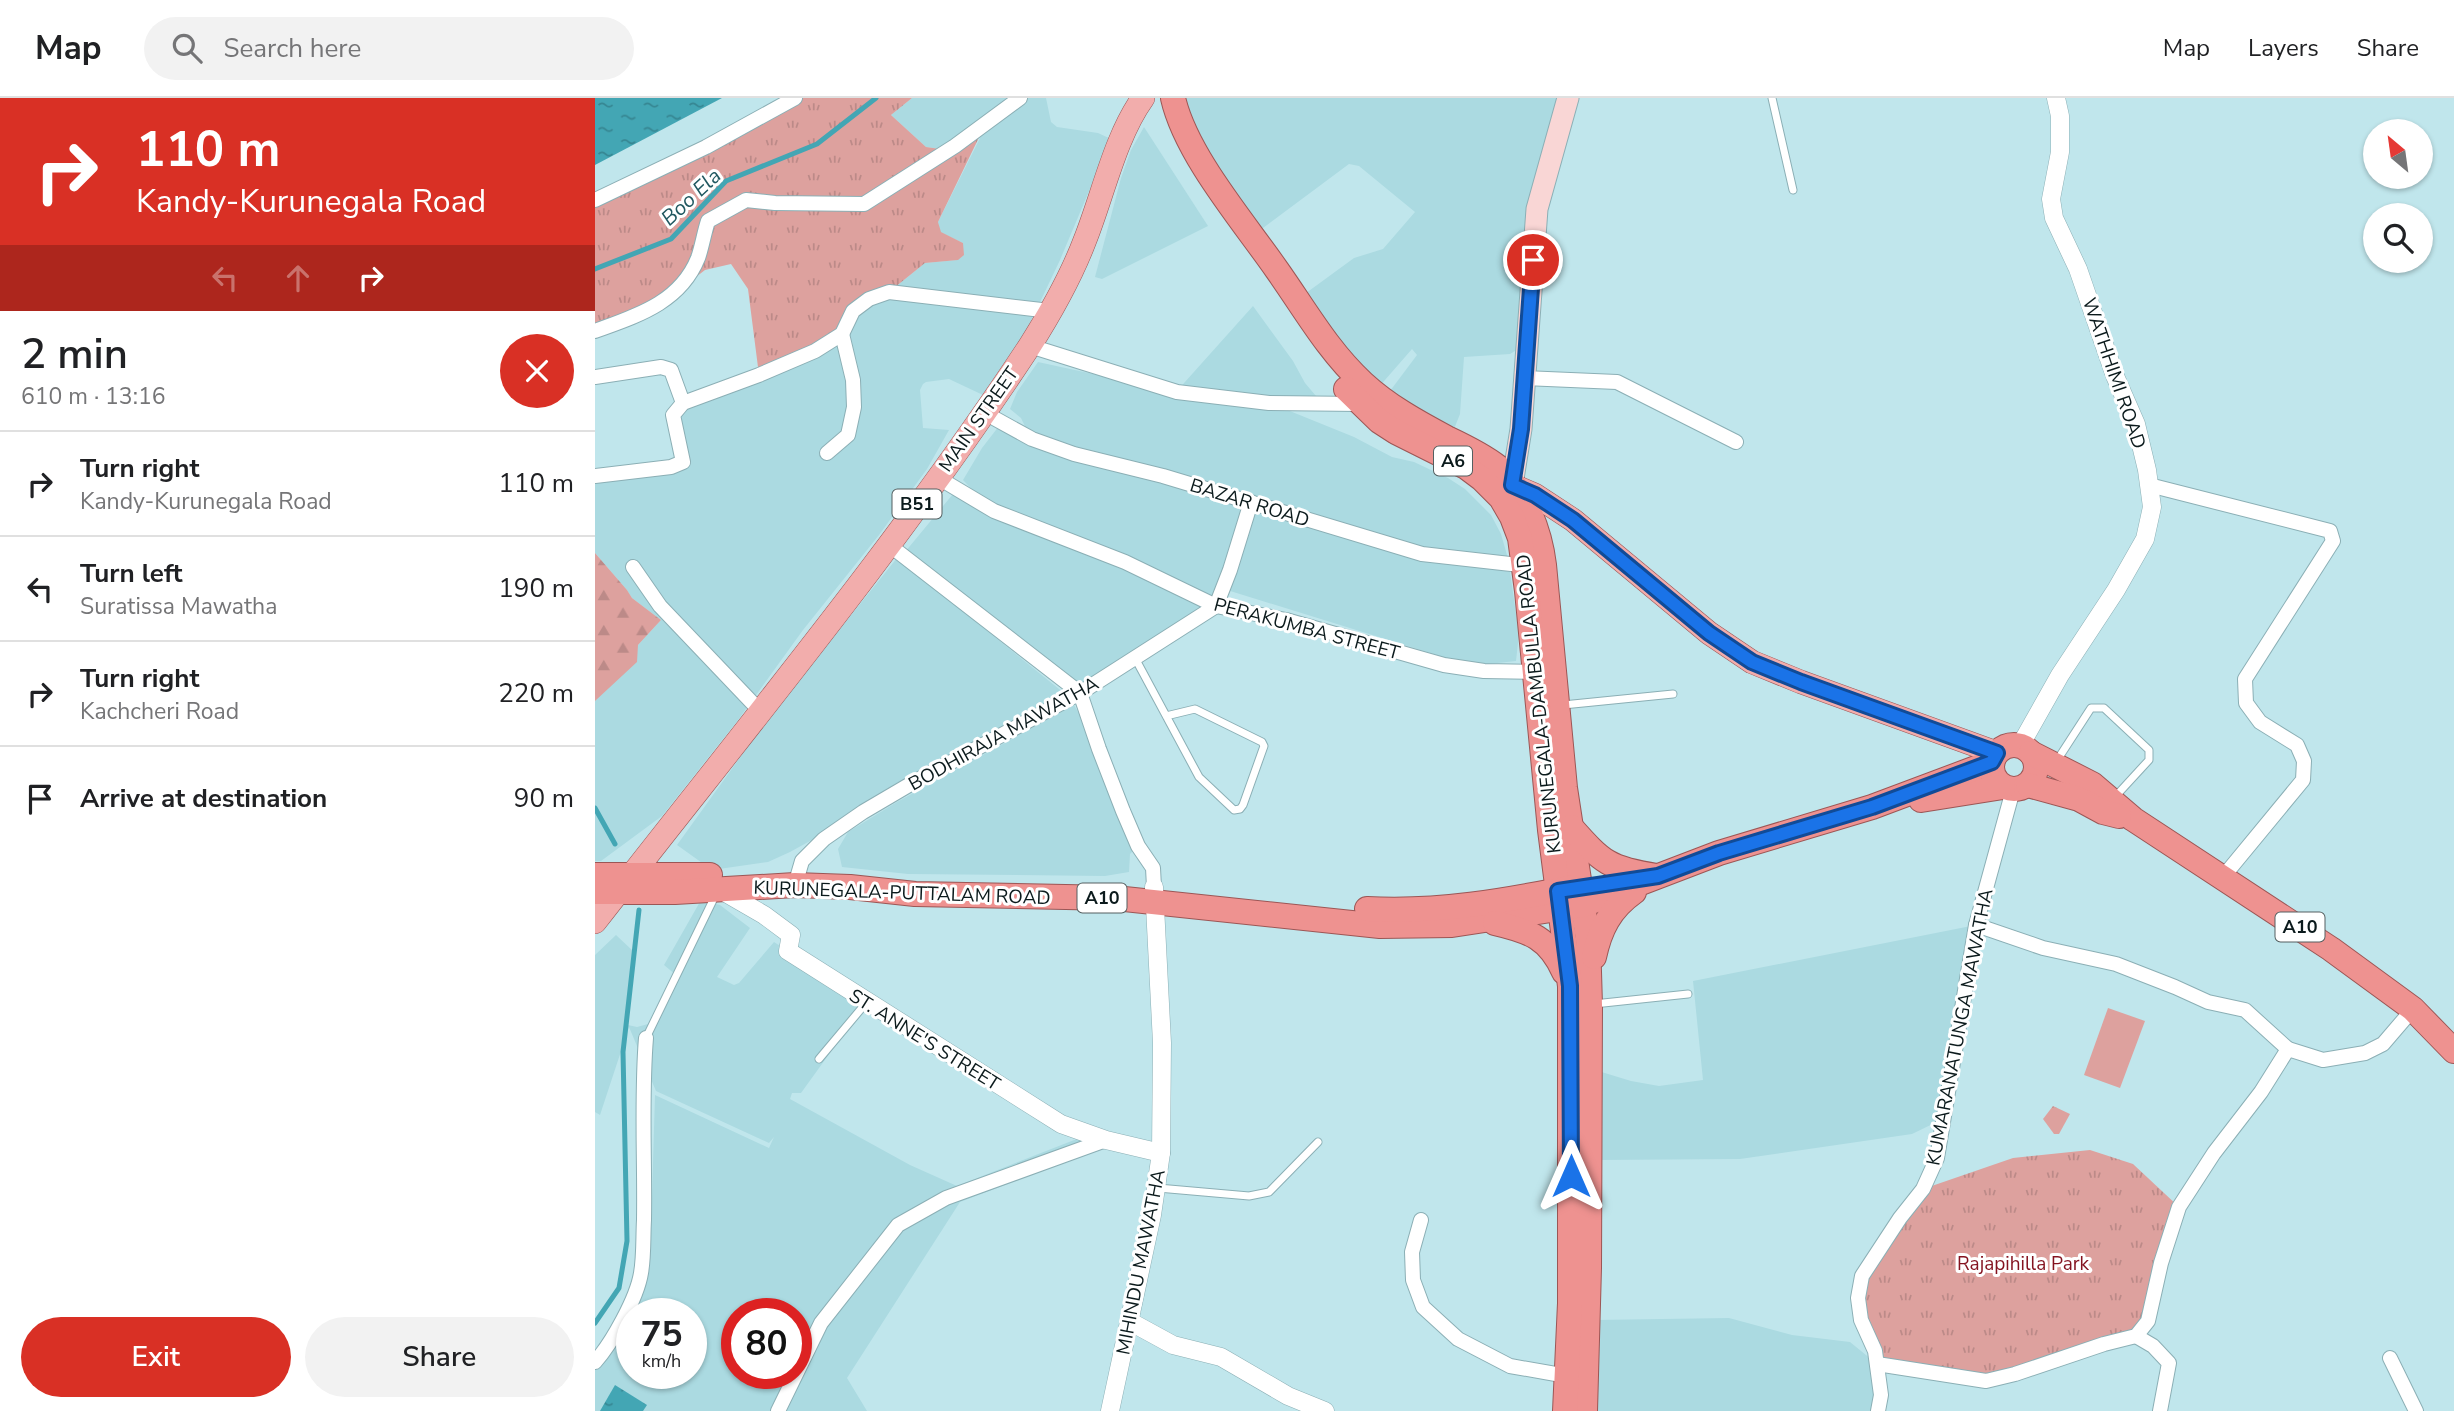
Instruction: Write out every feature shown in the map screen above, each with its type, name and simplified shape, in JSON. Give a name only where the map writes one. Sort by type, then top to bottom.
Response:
[{"type":"highway","name":"KURUNEGALA-DAMBULLA ROAD","points":[[1157,98],[1175,146],[1209,200],[1329,371],[1380,421],[1396,432],[1466,467],[1492,487],[1512,517],[1534,565],[1560,828],[1571,898]]},
{"type":"highway","name":"KURUNEGALA-DAMBULLA ROAD","points":[[1173,98],[1187,133],[1217,185],[1352,373],[1398,411],[1487,460],[1505,475],[1536,525],[1542,545],[1534,565]]},
{"type":"highway","name":"KURUNEGALA-DAMBULLA ROAD","points":[[1545,672],[1558,706],[1560,828]]},
{"type":"highway","name":"A10","points":[[1571,898],[1658,876],[1719,853],[1872,807],[2010,753],[2056,764],[2092,784],[2133,819],[2321,942],[2413,1009],[2454,1051]]},
{"type":"highway","points":[[2010,753],[2036,770],[2015,787],[1993,776],[2010,753]]},
{"type":"highway","name":"A10","points":[[1872,807],[2015,787],[2079,799],[2103,812],[2133,819]]},
{"type":"highway","points":[[1583,990],[1541,938],[1486,913],[1535,877],[1542,868],[1560,828],[1615,868],[1658,876]]},
{"type":"highway","name":"KURUNEGALA-PUTTALAM ROAD","points":[[595,875],[615,886],[719,885],[797,877]]},
{"type":"highway","name":"KURUNEGALA-PUTTALAM ROAD","points":[[615,886],[722,875],[1087,882],[1154,895],[1383,910],[1461,908],[1486,913],[1571,898]]},
{"type":"highway","points":[[1583,990],[1604,922],[1625,898],[1658,876]]},
{"type":"highway","name":"A6","points":[[1571,898],[1583,990],[1588,1323],[1585,1411]]},
{"type":"highway","name":"A6","points":[[1565,1411],[1571,1176],[1583,990]]},
{"type":"main road","name":"MAIN STREET","points":[[595,922],[615,886],[760,711],[888,544],[1030,346],[1084,242],[1121,143],[1143,98]]},
{"type":"main road","points":[[1569,98],[1537,209],[1521,429],[1512,485],[1535,495],[1573,520],[1709,633],[1752,662],[1801,682],[2010,753]]},
{"type":"street","points":[[595,200],[706,147],[795,98]]},
{"type":"street","points":[[595,331],[636,317],[661,304],[680,289],[698,259],[708,221],[746,200],[864,204],[955,146],[1020,98]]},
{"type":"street","name":"WATHHIMI ROAD","points":[[2010,753],[2116,590],[2144,539],[2152,507],[2136,424],[2115,376],[2078,269],[2055,218],[2051,199],[2060,152],[2060,116],[2056,98]]},
{"type":"street","points":[[595,476],[671,467],[683,462],[673,415],[683,403],[815,351],[842,334],[853,311],[869,299],[889,292],[1050,311]]},
{"type":"street","points":[[827,453],[848,435],[854,407],[853,380],[842,334]]},
{"type":"street","points":[[1030,346],[1177,392],[1269,403],[1361,404]]},
{"type":"street","points":[[595,377],[661,367],[671,370],[683,403]]},
{"type":"street","points":[[1524,378],[1617,382],[1735,442]]},
{"type":"street","name":"BAZAR ROAD","points":[[983,412],[1031,439],[1074,454],[1251,502],[1422,554],[1534,565]]},
{"type":"street","name":"PERAKUMBA STREET","points":[[937,477],[994,511],[1125,562],[1216,606],[1286,620],[1444,665],[1484,671],[1545,672]]},
{"type":"street","points":[[2149,485],[2330,531],[2333,541],[2245,679],[2246,703],[2260,722],[2297,746],[2304,761],[2303,780],[2223,877]]},
{"type":"street","points":[[1216,606],[1251,502]]},
{"type":"street","points":[[888,544],[1080,693],[1123,811],[1138,846],[1153,868],[1154,895]]},
{"type":"street","points":[[633,567],[660,606],[760,711]]},
{"type":"street","name":"BODHIRAJA MAWATHA","points":[[797,877],[802,862],[824,839],[863,811],[1080,693],[1216,606]]},
{"type":"street","name":"KUMARANATUNGA MAWATHA","points":[[1878,1411],[1881,1395],[1875,1351],[1861,1320],[1858,1298],[1862,1276],[1900,1217],[1923,1189],[1937,1158],[1976,925],[2015,787]]},
{"type":"street","name":"ST. ANNE'S STREET","points":[[719,885],[791,935],[787,951],[1061,1124],[1106,1140],[1161,1153]]},
{"type":"street","name":"MIHINDU MAWATHA","points":[[1110,1411],[1152,1216],[1161,1153],[1162,1043],[1154,895]]},
{"type":"street","points":[[1976,925],[2043,948],[2116,964],[2175,986],[2208,1002],[2245,1010],[2288,1048],[2323,1060],[2365,1053],[2383,1044],[2413,1009]]},
{"type":"street","points":[[595,1363],[630,1304],[641,1275],[645,1174],[643,1066],[646,1038]]},
{"type":"street","points":[[1877,1364],[1986,1381],[2136,1336],[2148,1321],[2161,1263],[2179,1207],[2214,1153],[2261,1092],[2288,1048]]},
{"type":"street","points":[[778,1411],[821,1323],[898,1225],[946,1198],[1106,1140]]},
{"type":"street","points":[[1421,1220],[1412,1252],[1413,1280],[1423,1307],[1458,1339],[1510,1366],[1567,1376]]},
{"type":"street","points":[[1129,1321],[1173,1345],[1221,1357],[1288,1396],[1325,1411]]},
{"type":"street","points":[[2136,1336],[2153,1346],[2169,1363],[2160,1411]]},
{"type":"street","points":[[2390,1358],[2416,1411]]},
{"type":"lane","points":[[1772,98],[1793,190]]},
{"type":"lane","points":[[1134,657],[1166,716],[1205,785],[1234,810],[1240,809],[1264,746],[1262,742],[1195,709],[1166,716]]},
{"type":"lane","points":[[1558,706],[1673,694]]},
{"type":"lane","points":[[2056,764],[2091,708],[2104,708],[2149,750],[2150,755],[2149,760],[2111,801]]},
{"type":"lane","points":[[646,1038],[719,885]]},
{"type":"lane","points":[[1583,990],[1688,994]]},
{"type":"lane","points":[[819,1059],[866,1003]]},
{"type":"lane","points":[[1156,1188],[1249,1196],[1269,1192],[1318,1142]]},
{"type":"shaded area","points":[[912,98],[1046,98],[1051,122],[1057,127],[1098,133],[1111,139],[1060,260],[1022,340],[983,395],[949,379],[923,384],[920,390],[923,428],[949,430],[927,469],[879,535],[803,630],[738,720],[662,816],[601,861],[595,861],[595,701],[661,620],[632,598],[595,553],[595,476],[683,462],[673,415],[759,375],[853,311],[889,292],[925,263],[957,260],[963,243],[940,232],[938,222],[980,138],[940,149],[926,147],[891,115]]},
{"type":"shaded area","points":[[1180,98],[1560,98],[1520,348],[1510,354],[1464,357],[1460,414],[1454,429],[1387,395],[1417,355],[1412,349],[1378,388],[1302,296],[1354,258],[1383,249],[1415,212],[1359,166],[1349,164],[1259,231],[1220,173]]},
{"type":"shaded area","points":[[1144,127],[1208,226],[1102,279],[1095,277],[1121,178],[1131,150]]},
{"type":"shaded area","points":[[1253,306],[1316,396],[1270,403],[1354,437],[1392,457],[1414,462],[1448,478],[1465,489],[1491,515],[1501,534],[1509,562],[1431,555],[1510,572],[1519,634],[1516,661],[1488,664],[1453,660],[1227,590],[1216,606],[1078,688],[905,552],[953,494],[992,510],[963,480],[999,426],[1031,439],[1021,418],[1010,409],[1017,392],[1038,362],[1176,392]]},
{"type":"shaded area","points":[[897,558],[1064,693],[895,784],[790,852],[768,862],[712,870],[677,845],[767,720]]},
{"type":"shaded area","points":[[1074,705],[1099,749],[1138,846],[1130,854],[1129,872],[1105,876],[908,874],[842,867],[838,849],[848,832],[897,802]]},
{"type":"shaded area","points":[[701,900],[720,905],[750,928],[717,977],[734,985],[739,983],[774,942],[866,1003],[801,1093],[792,1093],[790,1099],[910,1165],[957,1186],[1087,1135],[1107,1146],[960,1202],[847,1378],[867,1411],[595,1411],[595,1370],[616,1336],[616,1389],[707,1389],[707,1298],[637,1298],[650,1266],[655,1095],[769,1148],[774,1137],[769,1143],[656,1091],[629,1027],[600,1115],[595,1112],[595,955],[616,935],[633,951],[628,1025],[637,1027],[648,1024],[676,975],[664,965]]},
{"type":"shaded area","points":[[1976,925],[1943,1119],[1912,1134],[1740,1159],[1598,1160],[1595,1070],[1659,1086],[1703,1080],[1693,981]]},
{"type":"shaded area","points":[[1729,1318],[1792,1335],[1850,1342],[1877,1364],[1878,1411],[1592,1411],[1595,1320]]},
{"type":"green space","points":[[795,98],[912,98],[891,115],[926,147],[940,149],[986,123],[938,222],[941,232],[963,243],[964,255],[958,260],[925,263],[889,292],[869,299],[842,334],[759,375],[748,289],[731,264],[705,270],[661,304],[595,331],[595,200]]},
{"type":"green space","points":[[595,553],[632,598],[661,620],[638,645],[637,662],[595,701]]},
{"type":"green space","points":[[2108,1008],[2145,1021],[2120,1088],[2084,1075]]},
{"type":"green space","points":[[2053,1106],[2070,1114],[2059,1134],[2054,1134],[2043,1119]]},
{"type":"green space","name":"Rajapihilla Park","points":[[2090,1150],[2133,1164],[2179,1207],[2136,1336],[1986,1381],[1877,1364],[1861,1320],[1862,1276],[1923,1189],[2013,1158]]},
{"type":"water","points":[[595,98],[722,98],[595,165]]},
{"type":"water","points":[[615,1385],[616,1389],[621,1389],[647,1405],[643,1411],[600,1411]]},
{"type":"waterway","name":"Boo Ela","points":[[595,269],[671,239],[726,181],[817,144],[876,98]]},
{"type":"waterway","name":"Boo Ela","points":[[595,808],[615,844]]},
{"type":"waterway","name":"Boo Ela","points":[[595,1323],[619,1288],[627,1241],[623,1052],[639,910]]},
{"type":"route","points":[[1533,260],[1521,429],[1512,485],[1535,495],[1573,520],[1709,633],[1752,662],[1997,753],[1992,762],[1872,807],[1719,853],[1658,876],[1558,891],[1570,986],[1571,1176]]}]
